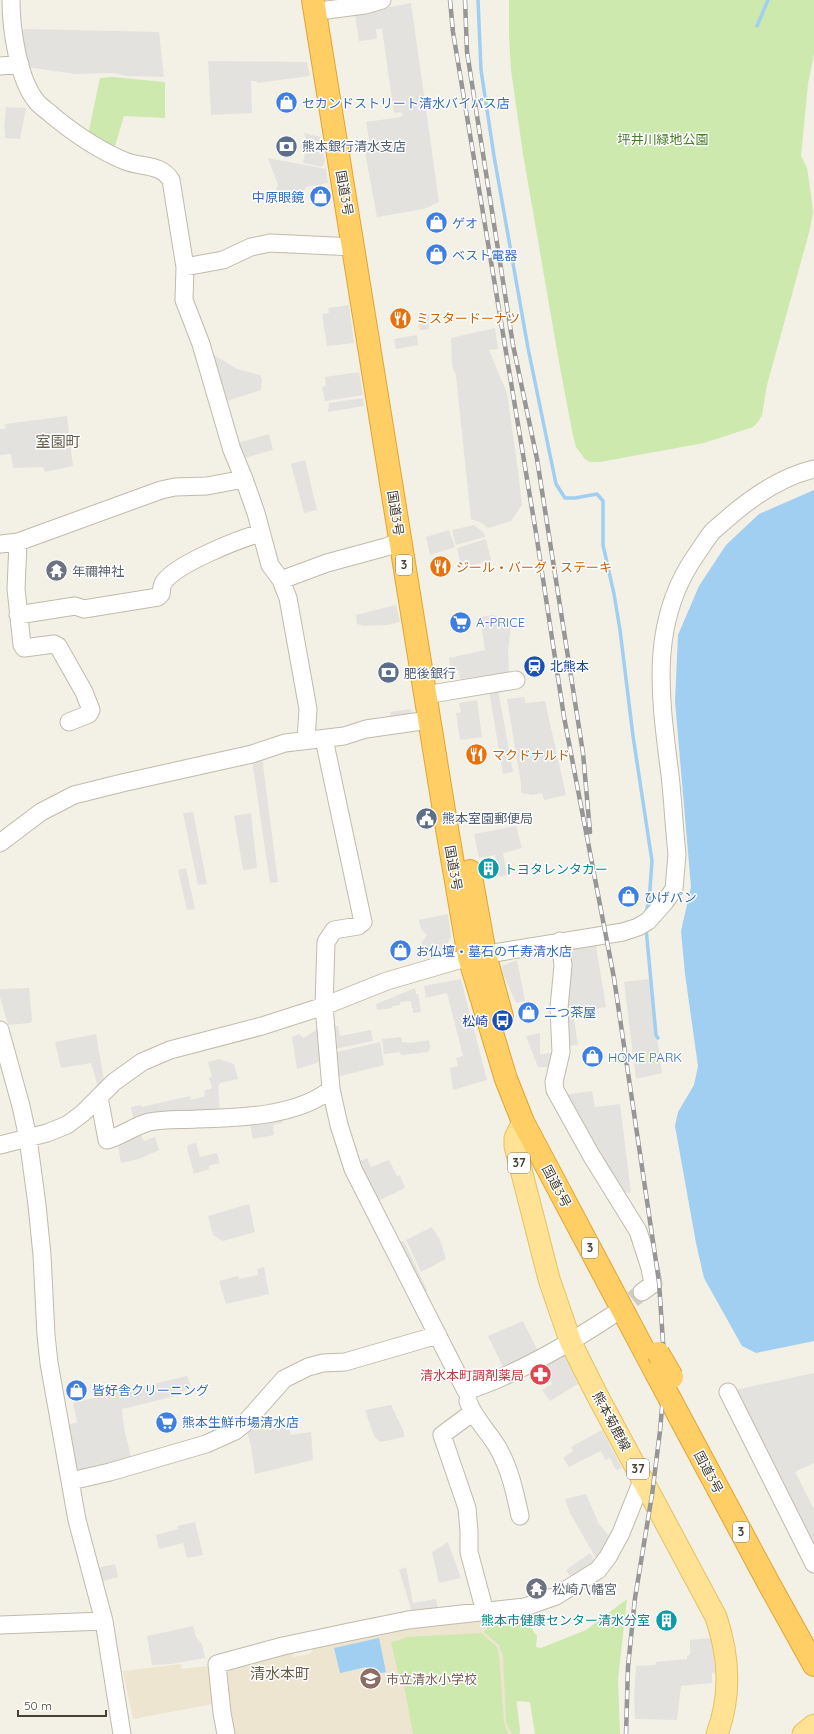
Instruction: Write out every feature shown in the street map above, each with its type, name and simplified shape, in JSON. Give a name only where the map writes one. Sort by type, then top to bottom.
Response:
[{"type":"highway","name":"国道3号","points":[[322,3],[354,247],[400,541],[432,694],[455,792],[477,956],[503,1021],[523,1084],[538,1121],[662,1368],[670,1399],[769,1584],[814,1664]]},
{"type":"highway","name":"国道3号","points":[[322,3],[383,358],[432,694],[429,720],[477,956],[501,1064],[523,1122],[662,1368],[719,1460],[814,1640]]},
{"type":"main road","name":"熊本菊鹿線","points":[[523,1122],[515,1138],[515,1146],[549,1279],[571,1343],[596,1393],[643,1478],[716,1617],[723,1637],[727,1663],[726,1698],[718,1734]]},
{"type":"main road","points":[[803,1734],[814,1725]]},
{"type":"street","points":[[11,0],[11,25],[20,64],[25,81],[37,102],[76,134],[112,155],[127,162],[160,169],[166,173],[171,180],[185,267],[184,300],[201,344],[232,450],[256,513],[270,565],[281,580],[288,598],[308,709],[306,740]]},
{"type":"street","points":[[322,3],[365,5],[382,0]]},
{"type":"street","points":[[0,66],[20,64]]},
{"type":"street","points":[[185,267],[223,260],[251,247],[270,243],[354,247]]},
{"type":"street","points":[[0,1145],[48,1133],[67,1125],[83,1113],[114,1082],[142,1062],[170,1050],[262,1026],[324,1006],[387,981],[477,956],[560,941],[623,932],[644,924],[674,890],[676,875],[677,854],[661,678],[664,629],[670,610],[682,578],[690,563],[713,531],[752,498],[768,488],[785,479],[814,469]]},
{"type":"street","points":[[0,544],[18,542],[161,490],[175,487],[206,486],[244,479]]},
{"type":"street","points":[[18,615],[75,606],[84,609],[158,597],[161,594],[162,585],[165,580],[183,567],[235,541],[261,533]]},
{"type":"street","points":[[281,580],[327,563],[386,547],[400,541]]},
{"type":"street","points":[[18,542],[16,589],[22,645],[24,648],[54,644],[58,646],[84,692],[91,710],[89,714],[69,722]]},
{"type":"street","points":[[432,694],[516,680]]},
{"type":"street","points":[[0,843],[41,812],[74,795],[252,754],[285,743],[344,736],[366,729],[429,720]]},
{"type":"street","points":[[324,739],[363,922],[358,926],[334,930],[326,942],[324,1006],[331,1089],[339,1125],[353,1169],[466,1391],[473,1412],[498,1448],[508,1469],[520,1516]]},
{"type":"street","points":[[560,941],[564,965],[559,1008],[561,1052],[554,1082],[555,1090],[591,1154],[638,1231],[650,1268],[652,1284],[642,1292]]},
{"type":"street","points":[[0,1030],[21,1106],[28,1138],[40,1239],[46,1335],[77,1520],[104,1621],[122,1734]]},
{"type":"street","points":[[99,1097],[107,1140],[149,1122],[263,1115],[281,1111],[312,1102],[321,1098],[331,1089]]},
{"type":"street","points":[[466,1391],[504,1376],[571,1343],[611,1316]]},
{"type":"street","points":[[71,1482],[206,1444],[235,1431],[284,1379],[308,1366],[323,1363],[345,1362],[438,1335]]},
{"type":"street","points":[[728,1392],[814,1564]]},
{"type":"street","points":[[473,1412],[442,1435],[467,1508],[469,1552],[484,1612]]},
{"type":"street","points":[[226,1734],[222,1713],[217,1664],[283,1646],[408,1620],[525,1607],[556,1596],[598,1570],[608,1557],[622,1533],[643,1478]]},
{"type":"street","points":[[0,1625],[104,1621]]},
{"type":"shaded area","points":[[411,3],[439,202],[424,209],[377,217],[365,152],[371,150],[366,122],[401,117],[403,114],[401,112],[394,113],[382,29],[376,29],[377,39],[359,41],[355,14]]},
{"type":"shaded area","points":[[27,29],[159,32],[164,77],[127,76],[113,73],[76,74],[26,67],[17,31]]},
{"type":"shaded area","points":[[208,61],[307,62],[310,76],[257,83],[257,81],[251,81],[252,113],[211,115]]},
{"type":"shaded area","points":[[6,107],[26,108],[20,139],[5,138],[4,129]]},
{"type":"shaded area","points":[[304,133],[320,137],[325,161],[322,167],[303,163],[307,142]]},
{"type":"shaded area","points":[[268,158],[326,169],[328,183],[306,187],[302,194],[274,193],[278,185]]},
{"type":"shaded area","points":[[349,305],[354,343],[327,346],[322,314],[329,313],[328,308]]},
{"type":"shaded area","points":[[429,314],[429,329],[420,330],[418,315]]},
{"type":"shaded area","points":[[495,328],[498,349],[489,350],[507,393],[522,505],[511,521],[488,528],[482,523],[471,519],[456,376],[452,365],[451,338]]},
{"type":"shaded area","points":[[417,335],[418,345],[396,349],[394,339]]},
{"type":"shaded area","points":[[214,355],[237,369],[260,375],[262,379],[261,390],[221,403],[207,357]]},
{"type":"shaded area","points":[[359,372],[363,395],[325,401],[322,387],[326,386],[325,377]]},
{"type":"shaded area","points":[[363,398],[364,406],[328,412],[329,403]]},
{"type":"shaded area","points":[[67,416],[73,466],[45,472],[43,467],[13,468],[11,454],[0,455],[0,429],[6,429],[5,424]]},
{"type":"shaded area","points":[[269,434],[273,450],[241,459],[234,444]]},
{"type":"shaded area","points":[[305,460],[317,510],[304,513],[291,464]]},
{"type":"shaded area","points":[[474,525],[484,533],[485,537],[456,545],[452,530]]},
{"type":"shaded area","points":[[449,530],[455,547],[430,555],[426,537]]},
{"type":"shaded area","points":[[486,539],[491,561],[461,567],[457,548]]},
{"type":"shaded area","points":[[396,605],[400,622],[387,625],[365,626],[357,624],[356,615]]},
{"type":"shaded area","points":[[493,615],[511,624],[508,653],[509,672],[460,679],[459,670],[451,671],[449,658],[485,650],[480,617]]},
{"type":"shaded area","points":[[498,690],[513,772],[503,774],[489,691]]},
{"type":"shaded area","points":[[524,697],[526,703],[545,701],[566,795],[544,800],[542,793],[532,795],[521,793],[521,784],[507,699]]},
{"type":"shaded area","points":[[477,700],[482,737],[460,740],[456,713],[461,712],[459,703]]},
{"type":"shaded area","points":[[411,709],[413,717],[391,720],[390,712]]},
{"type":"shaded area","points":[[262,757],[278,882],[270,883],[252,760]]},
{"type":"shaded area","points":[[193,812],[207,884],[198,885],[183,813]]},
{"type":"shaded area","points":[[251,813],[257,868],[243,870],[234,816]]},
{"type":"shaded area","points":[[516,826],[522,848],[503,853],[507,875],[499,877],[495,855],[479,858],[474,834]]},
{"type":"shaded area","points":[[186,868],[195,909],[187,910],[178,870]]},
{"type":"shaded area","points":[[448,914],[451,937],[442,952],[425,956],[422,942],[427,935],[421,929],[419,920]]},
{"type":"shaded area","points":[[596,946],[606,1007],[573,1013],[578,1045],[568,1046],[566,950]]},
{"type":"shaded area","points":[[517,960],[525,1001],[516,1003],[503,974],[502,966]]},
{"type":"shaded area","points":[[461,979],[487,1080],[453,1090],[450,1068],[458,1066],[456,1058],[463,1056],[447,993],[426,998],[424,986]]},
{"type":"shaded area","points":[[649,979],[662,1073],[636,1079],[624,982]]},
{"type":"shaded area","points":[[29,988],[32,1020],[30,1023],[8,1025],[0,997],[0,989]]},
{"type":"shaded area","points":[[415,988],[416,994],[418,994],[421,1012],[413,1013],[411,1001],[400,1002],[400,1005],[392,1006],[392,1008],[377,1010],[376,1004]]},
{"type":"shaded area","points":[[334,1026],[338,1026],[340,1036],[371,1030],[373,1041],[335,1049]]},
{"type":"shaded area","points":[[317,1029],[320,1060],[317,1063],[297,1069],[292,1037],[299,1034],[304,1038]]},
{"type":"shaded area","points":[[540,1033],[540,1054],[551,1053],[548,1067],[538,1067],[526,1036]]},
{"type":"shaded area","points":[[96,1034],[104,1080],[98,1087],[91,1063],[61,1068],[55,1042]]},
{"type":"shaded area","points":[[401,1037],[402,1042],[411,1043],[429,1040],[430,1047],[428,1052],[401,1055],[400,1052],[384,1054],[382,1039]]},
{"type":"shaded area","points":[[380,1042],[384,1065],[337,1077],[333,1053]]},
{"type":"shaded area","points":[[219,1059],[234,1064],[238,1079],[220,1083],[218,1086],[220,1113],[134,1123],[131,1107],[141,1105],[142,1107],[190,1096],[191,1100],[205,1096],[204,1091],[212,1088],[209,1078],[212,1077],[208,1062]]},
{"type":"shaded area","points":[[592,1091],[595,1107],[620,1104],[631,1193],[622,1192],[564,1095]]},
{"type":"shaded area","points":[[277,1116],[282,1120],[282,1123],[273,1125],[274,1135],[253,1139],[249,1120]]},
{"type":"shaded area","points":[[139,1131],[144,1141],[155,1137],[159,1150],[139,1159],[121,1163],[118,1146],[125,1144],[126,1138]]},
{"type":"shaded area","points":[[196,1143],[200,1157],[217,1153],[220,1163],[209,1166],[209,1169],[194,1174],[187,1148],[188,1145]]},
{"type":"shaded area","points":[[367,1158],[371,1167],[389,1160],[397,1176],[400,1175],[405,1188],[376,1202],[358,1162]]},
{"type":"shaded area","points":[[249,1204],[255,1232],[223,1241],[213,1235],[208,1216]]},
{"type":"shaded area","points":[[432,1227],[440,1240],[446,1259],[421,1272],[406,1240]]},
{"type":"shaded area","points":[[404,1241],[427,1290],[422,1295],[397,1245]]},
{"type":"shaded area","points":[[264,1267],[269,1294],[226,1304],[219,1281],[238,1276],[239,1279],[258,1275],[257,1269]]},
{"type":"shaded area","points":[[523,1321],[539,1353],[505,1371],[488,1336]]},
{"type":"shaded area","points":[[564,1352],[578,1384],[550,1401],[542,1390],[552,1384],[541,1362]]},
{"type":"shaded area","points":[[814,1373],[814,1463],[795,1472],[814,1509],[814,1552],[735,1390]]},
{"type":"shaded area","points":[[187,1376],[192,1389],[180,1392],[180,1395],[122,1409],[124,1428],[131,1457],[124,1459],[124,1463],[76,1472],[69,1425],[77,1422],[73,1403]]},
{"type":"shaded area","points":[[391,1405],[404,1432],[404,1437],[380,1442],[374,1436],[365,1410]]},
{"type":"shaded area","points":[[255,1422],[262,1429],[288,1425],[291,1435],[311,1432],[313,1460],[255,1474],[247,1431]]},
{"type":"shaded area","points":[[602,1430],[622,1468],[616,1470],[610,1458],[605,1460],[601,1451],[569,1467],[563,1458],[573,1451],[571,1447]]},
{"type":"shaded area","points":[[586,1494],[599,1524],[611,1538],[597,1560],[570,1513],[565,1499]]},
{"type":"shaded area","points":[[195,1522],[203,1555],[187,1558],[183,1543],[159,1549],[156,1535],[178,1529],[177,1526]]},
{"type":"shaded area","points":[[448,1542],[461,1578],[439,1583],[432,1552]]},
{"type":"shaded area","points":[[590,1553],[596,1563],[572,1579],[566,1570]]},
{"type":"shaded area","points":[[115,1564],[118,1577],[100,1582],[97,1568]]},
{"type":"shaded area","points":[[406,1567],[413,1603],[436,1599],[438,1609],[412,1612],[399,1570]]},
{"type":"shaded area","name":"市立清水小学校","points":[[519,1613],[524,1616],[530,1632],[516,1686],[520,1734],[230,1734],[224,1667],[291,1652],[294,1657],[310,1654],[316,1645],[389,1628]]},
{"type":"shaded area","points":[[193,1626],[196,1637],[202,1644],[205,1658],[171,1664],[152,1665],[147,1636]]},
{"type":"shaded area","points":[[711,1638],[716,1672],[712,1673],[712,1683],[681,1686],[677,1720],[635,1719],[634,1697],[636,1666],[655,1665],[656,1662],[687,1659],[687,1656],[690,1655],[690,1640]]},
{"type":"shaded area","points":[[181,1664],[182,1669],[208,1666],[213,1704],[133,1719],[123,1671]]},
{"type":"green space","name":"坪井川緑地公園","points":[[509,0],[814,0],[814,54],[808,84],[801,156],[807,168],[813,212],[810,229],[767,385],[762,415],[753,427],[704,443],[600,462],[590,462],[585,459],[576,447],[559,362],[523,154],[511,70]]},
{"type":"green space","points":[[112,77],[165,82],[165,118],[124,116],[114,149],[88,135],[100,78]]},
{"type":"green space","points":[[627,1599],[618,1679],[620,1734],[535,1734],[530,1702],[516,1701],[520,1730],[519,1734],[512,1734],[506,1722],[503,1656],[499,1645],[484,1632],[501,1618],[506,1616],[516,1616],[522,1618],[522,1625],[531,1628],[537,1636],[536,1647],[541,1648],[586,1630]]},
{"type":"green space","points":[[481,1633],[497,1647],[504,1722],[508,1734],[413,1734],[404,1685],[398,1673],[391,1642],[406,1637]]},
{"type":"water","points":[[814,490],[814,1341],[756,1353],[742,1346],[704,1278],[696,1243],[675,1126],[678,1112],[694,1085],[698,1066],[685,974],[681,931],[691,887],[675,701],[678,635],[699,586],[726,545],[759,514]]},
{"type":"water","points":[[379,1638],[386,1672],[368,1676],[366,1667],[340,1673],[334,1648]]},
{"type":"waterway","points":[[478,0],[481,70],[494,156],[528,348],[556,484],[565,498],[575,498],[597,494],[603,501],[603,545],[620,630],[633,736],[652,861],[649,902],[645,915]]},
{"type":"waterway","points":[[757,26],[768,0]]},
{"type":"waterway","points":[[646,928],[656,1035],[658,1038]]},
{"type":"tunnel","points":[[613,1315],[642,1292]]},
{"type":"railway","points":[[450,0],[453,32],[536,533],[564,717],[614,978],[659,1282],[665,1373],[652,1495],[635,1598],[628,1667],[626,1734]]},
{"type":"railway","points":[[465,0],[467,52],[513,345],[537,459],[583,753],[590,832]]},
{"type":"place","name":"セカンドストリート清水バイパス店","points":[[287,103]]},
{"type":"place","name":"熊本銀行清水支店","points":[[287,146]]},
{"type":"place","name":"中原眼鏡","points":[[320,197]]},
{"type":"place","name":"ゲオ","points":[[436,223]]},
{"type":"place","name":"ベスト電器","points":[[436,255]]},
{"type":"place","name":"ミスタードーナツ","points":[[400,318]]},
{"type":"place","name":"ジール・バーグ・ステーキ","points":[[441,567]]},
{"type":"place","name":"年禰神社","points":[[57,571]]},
{"type":"place","name":"A-PRICE","points":[[461,622]]},
{"type":"place","name":"北熊本","points":[[535,666]]},
{"type":"place","name":"肥後銀行","points":[[388,673]]},
{"type":"place","name":"マクドナルド","points":[[476,755]]},
{"type":"place","name":"熊本室園郵便局","points":[[427,818]]},
{"type":"place","name":"トヨタレンタカー","points":[[488,869]]},
{"type":"place","name":"ひげパン","points":[[628,897]]},
{"type":"place","name":"お仏壇・墓石の千寿清水店","points":[[400,951]]},
{"type":"place","name":"二つ茶屋","points":[[529,1012]]},
{"type":"place","name":"松崎","points":[[503,1021]]},
{"type":"place","name":"HOME PARK","points":[[593,1057]]},
{"type":"place","name":"清水本町調剤薬局","points":[[540,1375]]},
{"type":"place","name":"皆好舎クリーニング","points":[[77,1390]]},
{"type":"place","name":"熊本生鮮市場清水店","points":[[167,1422]]},
{"type":"place","name":"松崎八幡宮","points":[[537,1589]]},
{"type":"place","name":"熊本市健康センター清水分室","points":[[666,1620]]},
{"type":"place","name":"市立清水小学校","points":[[370,1679]]},
{"type":"district","name":"室園町","points":[[58,442]]},
{"type":"district","name":"清水本町","points":[[280,1674]]}]
